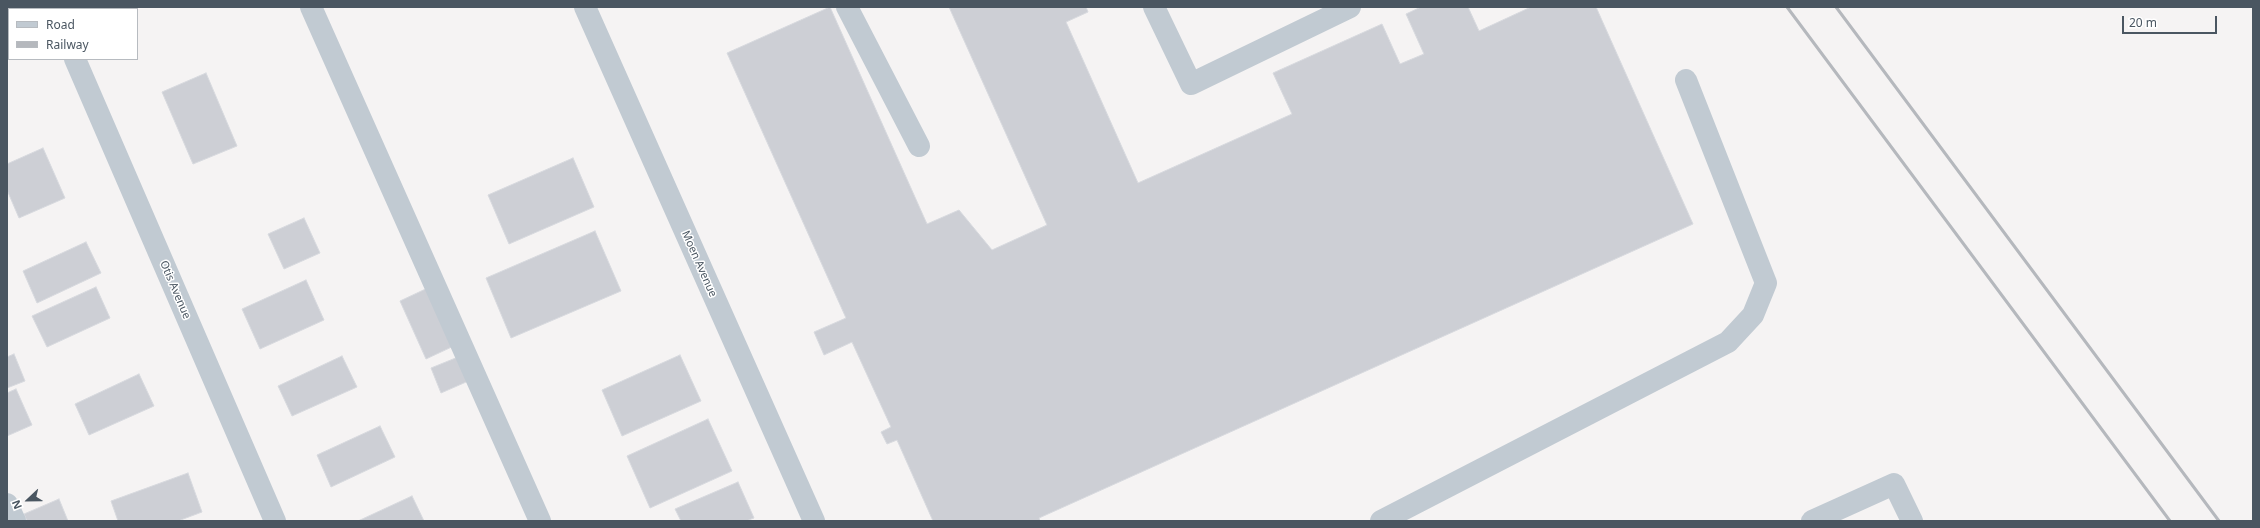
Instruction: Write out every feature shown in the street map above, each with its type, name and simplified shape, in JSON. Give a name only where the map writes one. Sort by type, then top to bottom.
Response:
[{"type":"street","points":[[53,8],[59,7]]},
{"type":"street","points":[[311,7],[540,521]]},
{"type":"street","name":"Moen Avenue","points":[[585,7],[814,521]]},
{"type":"street","points":[[847,7],[919,146]]},
{"type":"street","points":[[1154,7],[1191,84],[1350,7]]},
{"type":"street","name":"Otis Avenue","points":[[75,60],[276,521]]},
{"type":"street","points":[[1381,521],[1728,342],[1753,315],[1766,283],[1686,80]]},
{"type":"street","points":[[1812,521],[1894,484],[1912,521]]},
{"type":"street","points":[[7,504],[15,521]]},
{"type":"building","points":[[830,7],[927,224],[959,210],[992,250],[1047,225],[949,7],[1086,7],[1088,12],[1066,22],[1138,183],[1292,114],[1273,73],[1382,24],[1400,64],[1424,54],[1406,14],[1421,7],[1468,7],[1479,31],[1531,7],[1596,7],[1693,224],[1039,518],[1040,521],[933,521],[897,440],[887,444],[881,432],[891,427],[852,342],[824,355],[814,332],[846,318],[727,53]]},
{"type":"building","points":[[206,73],[237,146],[193,164],[162,92]]},
{"type":"building","points":[[43,148],[65,198],[19,218],[7,190],[7,164]]},
{"type":"building","points":[[573,158],[594,207],[509,244],[488,195]]},
{"type":"building","points":[[304,218],[320,253],[284,269],[268,234]]},
{"type":"building","points":[[595,231],[621,291],[511,338],[486,278]]},
{"type":"building","points":[[86,242],[101,273],[37,303],[23,271]]},
{"type":"building","points":[[306,280],[324,320],[260,349],[242,309]]},
{"type":"building","points":[[432,286],[458,344],[426,359],[400,301]]},
{"type":"building","points":[[96,287],[110,318],[47,347],[32,316]]},
{"type":"building","points":[[14,354],[25,381],[7,388],[7,357]]},
{"type":"building","points":[[463,355],[473,379],[441,393],[431,368]]},
{"type":"building","points":[[680,355],[701,401],[622,436],[602,390]]},
{"type":"building","points":[[342,356],[357,387],[292,416],[278,386]]},
{"type":"building","points":[[139,374],[154,406],[89,435],[75,404]]},
{"type":"building","points":[[16,389],[32,425],[7,436],[7,393]]},
{"type":"building","points":[[708,419],[732,471],[650,508],[627,456]]},
{"type":"building","points":[[380,426],[395,457],[331,487],[317,455]]},
{"type":"building","points":[[188,473],[202,512],[178,521],[118,521],[111,501]]},
{"type":"building","points":[[738,482],[754,518],[746,521],[681,521],[675,509]]},
{"type":"building","points":[[412,496],[424,521],[358,521]]},
{"type":"building","points":[[59,499],[68,521],[27,521],[24,514]]},
{"type":"railway","points":[[1787,7],[2170,521]]},
{"type":"railway","points":[[1836,7],[2219,521]]}]
